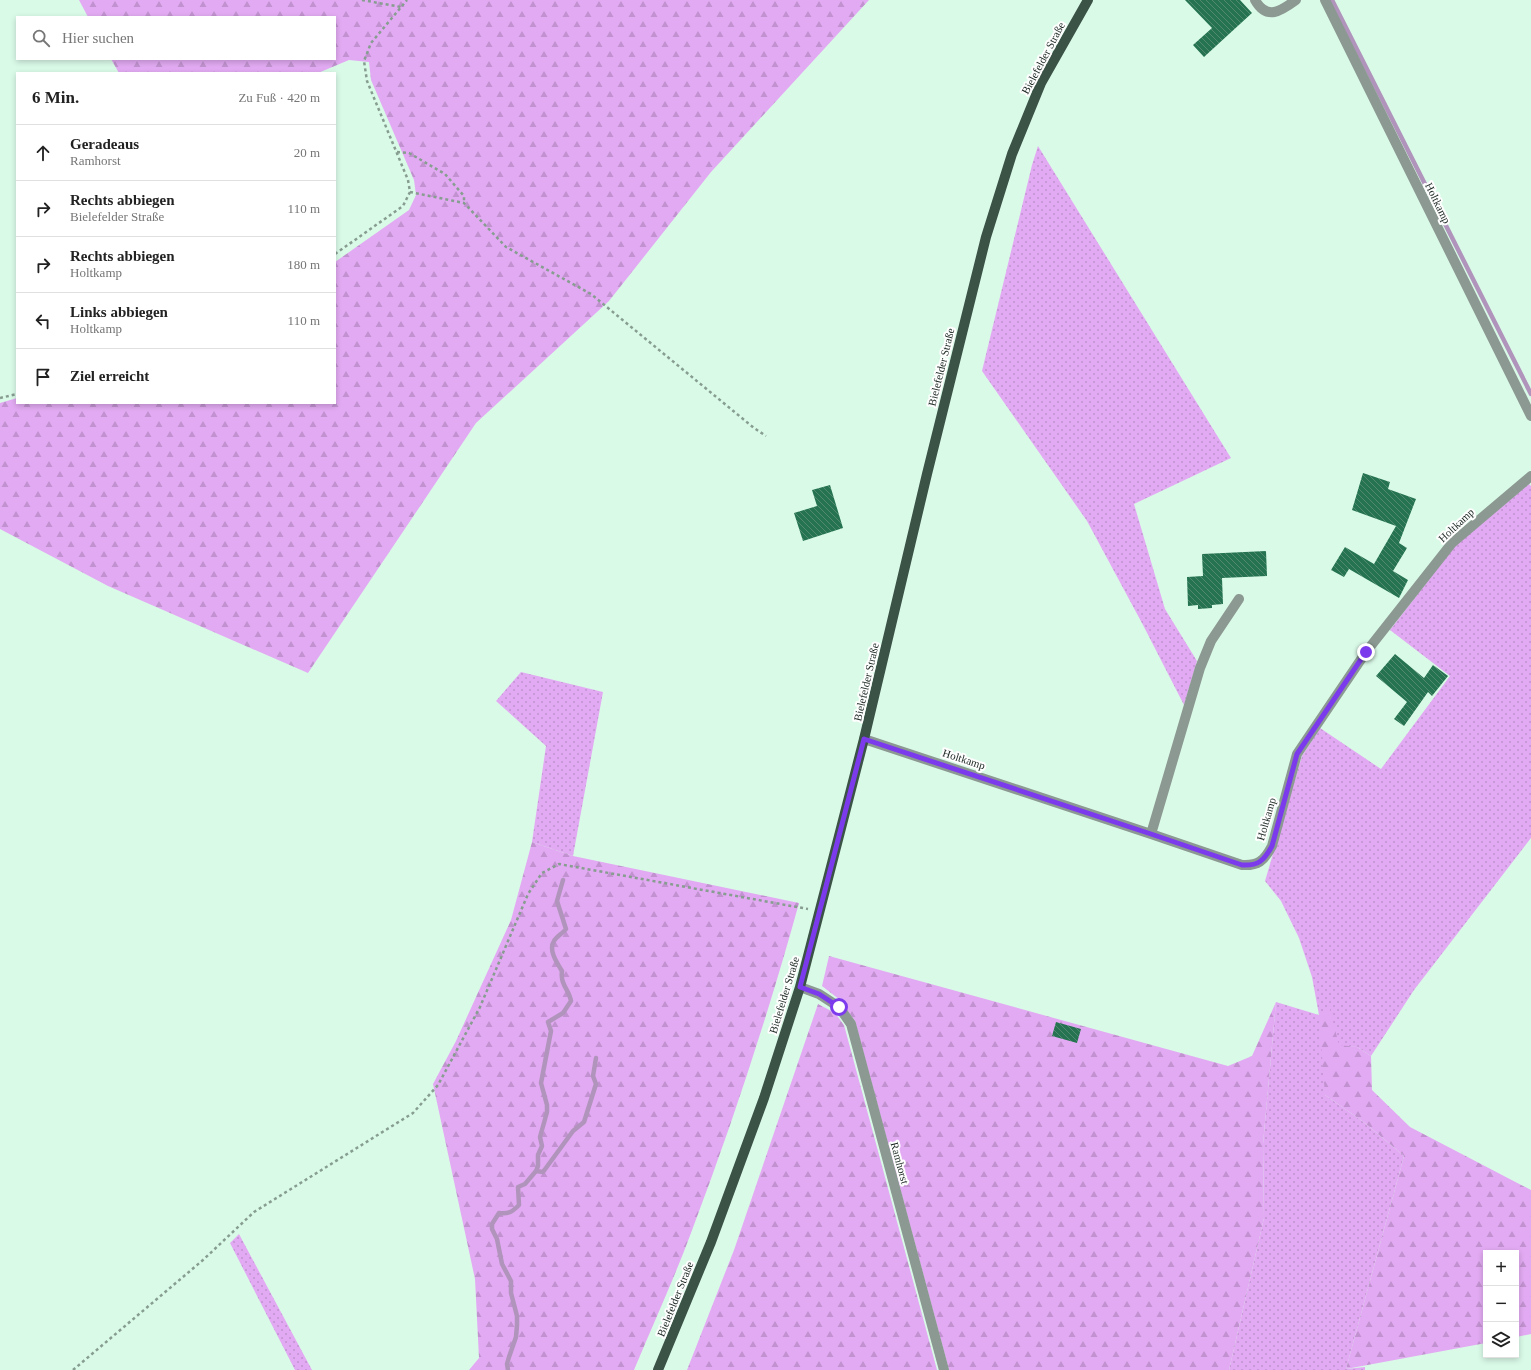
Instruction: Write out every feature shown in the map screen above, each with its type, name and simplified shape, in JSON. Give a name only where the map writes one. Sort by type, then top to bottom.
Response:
[{"type":"main road","name":"Bielefelder Straße","points":[[658,1370],[711,1242],[764,1098],[800,987],[864,739],[927,474],[986,237],[1012,154],[1042,83],[1088,0]]},
{"type":"street","points":[[1255,0],[1259,8],[1267,12],[1281,12],[1296,0]]},
{"type":"street","name":"Holtkamp","points":[[1325,0],[1531,416]]},
{"type":"street","name":"Holtkamp","points":[[864,739],[1242,865],[1253,865],[1266,856],[1272,846],[1297,754],[1366,652],[1452,543],[1531,476]]},
{"type":"street","points":[[1151,834],[1200,668],[1211,641],[1239,599]]},
{"type":"street","name":"Ramhorst","points":[[800,987],[819,994],[839,1007],[851,1024],[944,1370]]},
{"type":"path","points":[[362,0],[401,7]]},
{"type":"path","points":[[336,253],[403,206],[410,192],[408,180],[367,81],[364,61],[371,43],[407,0]]},
{"type":"path","points":[[397,152],[409,153],[445,174],[464,196],[464,203]]},
{"type":"path","points":[[410,192],[464,203],[506,247],[591,294],[754,428],[766,436]]},
{"type":"path","points":[[0,398],[16,394]]},
{"type":"path","points":[[74,1370],[203,1260],[254,1212],[413,1113],[438,1085],[442,1078],[480,1007],[528,894],[542,873],[559,864],[820,911]]},
{"type":"green space","points":[[79,0],[869,0],[711,172],[609,301],[476,423],[308,673],[108,586],[0,529],[0,403],[16,398],[16,404],[336,404],[336,261],[409,210],[416,195],[414,180],[371,80],[369,62],[349,60],[320,72],[118,72],[112,60],[336,60],[336,16],[87,16]]},
{"type":"green space","points":[[1038,146],[1231,458],[1134,504],[1165,609],[1197,661],[1184,705],[1087,521],[982,371],[1032,165]]},
{"type":"green space","points":[[1529,484],[1531,486],[1531,838],[1414,990],[1371,1056],[1357,1047],[1339,1046],[1325,1095],[1365,1123],[1404,1156],[1346,1369],[1365,1367],[1365,1370],[1229,1370],[1264,1218],[1263,1144],[1276,1002],[1319,1015],[1312,977],[1299,938],[1281,901],[1265,881],[1302,756],[1320,728],[1381,769],[1450,676],[1390,630],[1455,546]]},
{"type":"green space","points":[[521,672],[603,692],[573,856],[532,842],[546,746],[496,701]]},
{"type":"green space","points":[[532,842],[573,856],[799,903],[775,987],[721,1152],[671,1284],[634,1370],[469,1370],[479,1358],[475,1279],[433,1084],[456,1041],[511,920]]},
{"type":"green space","points":[[829,956],[1228,1066],[1252,1056],[1276,1002],[1263,1144],[1264,1218],[1229,1370],[949,1370],[855,1021],[840,1000],[822,986]]},
{"type":"green space","points":[[818,1004],[835,1013],[844,1025],[937,1370],[687,1370],[734,1250]]},
{"type":"green space","points":[[1329,1006],[1339,1045],[1357,1047],[1371,1056],[1372,1090],[1410,1127],[1531,1190],[1531,1334],[1519,1336],[1519,1250],[1483,1250],[1483,1344],[1346,1369],[1404,1156],[1365,1123],[1325,1095],[1319,1016]]},
{"type":"green space","points":[[239,1234],[312,1370],[295,1370],[230,1243]]},
{"type":"building","points":[[1185,0],[1240,0],[1252,13],[1204,57],[1193,45],[1212,28]]},
{"type":"building","points":[[1363,473],[1390,482],[1388,489],[1416,499],[1399,543],[1407,548],[1393,571],[1408,580],[1399,598],[1349,569],[1344,577],[1331,570],[1345,547],[1374,564],[1396,526],[1352,510]]},
{"type":"building","points":[[830,485],[843,528],[803,541],[794,513],[817,506],[812,490]]},
{"type":"building","points":[[1266,551],[1267,576],[1222,578],[1223,604],[1212,605],[1212,608],[1198,609],[1198,605],[1188,606],[1187,577],[1203,576],[1202,554]]},
{"type":"building","points":[[1395,654],[1424,678],[1433,665],[1448,676],[1432,696],[1428,692],[1404,726],[1394,719],[1407,702],[1376,676]]},
{"type":"building","points":[[1056,1022],[1081,1029],[1077,1043],[1052,1036]]},
{"type":"waterway","points":[[1332,0],[1531,394]]},
{"type":"waterway","points":[[508,1370],[507,1364],[516,1337],[517,1316],[511,1293],[511,1281],[502,1264],[497,1239],[492,1229],[492,1224],[499,1213],[510,1212],[519,1205],[518,1187],[525,1184],[536,1171],[538,1166],[538,1155],[542,1146],[540,1137],[547,1112],[547,1105],[541,1083],[551,1031],[548,1022],[563,1013],[571,1001],[562,980],[562,971],[554,956],[552,948],[555,940],[566,929],[557,901],[563,880]]},
{"type":"waterway","points":[[536,1171],[543,1172],[573,1131],[584,1122],[596,1084],[593,1076],[596,1058]]},
{"type":"route","points":[[839,1007],[819,994],[800,987],[864,739],[1242,865],[1253,865],[1266,856],[1272,846],[1297,754],[1366,652]]}]
